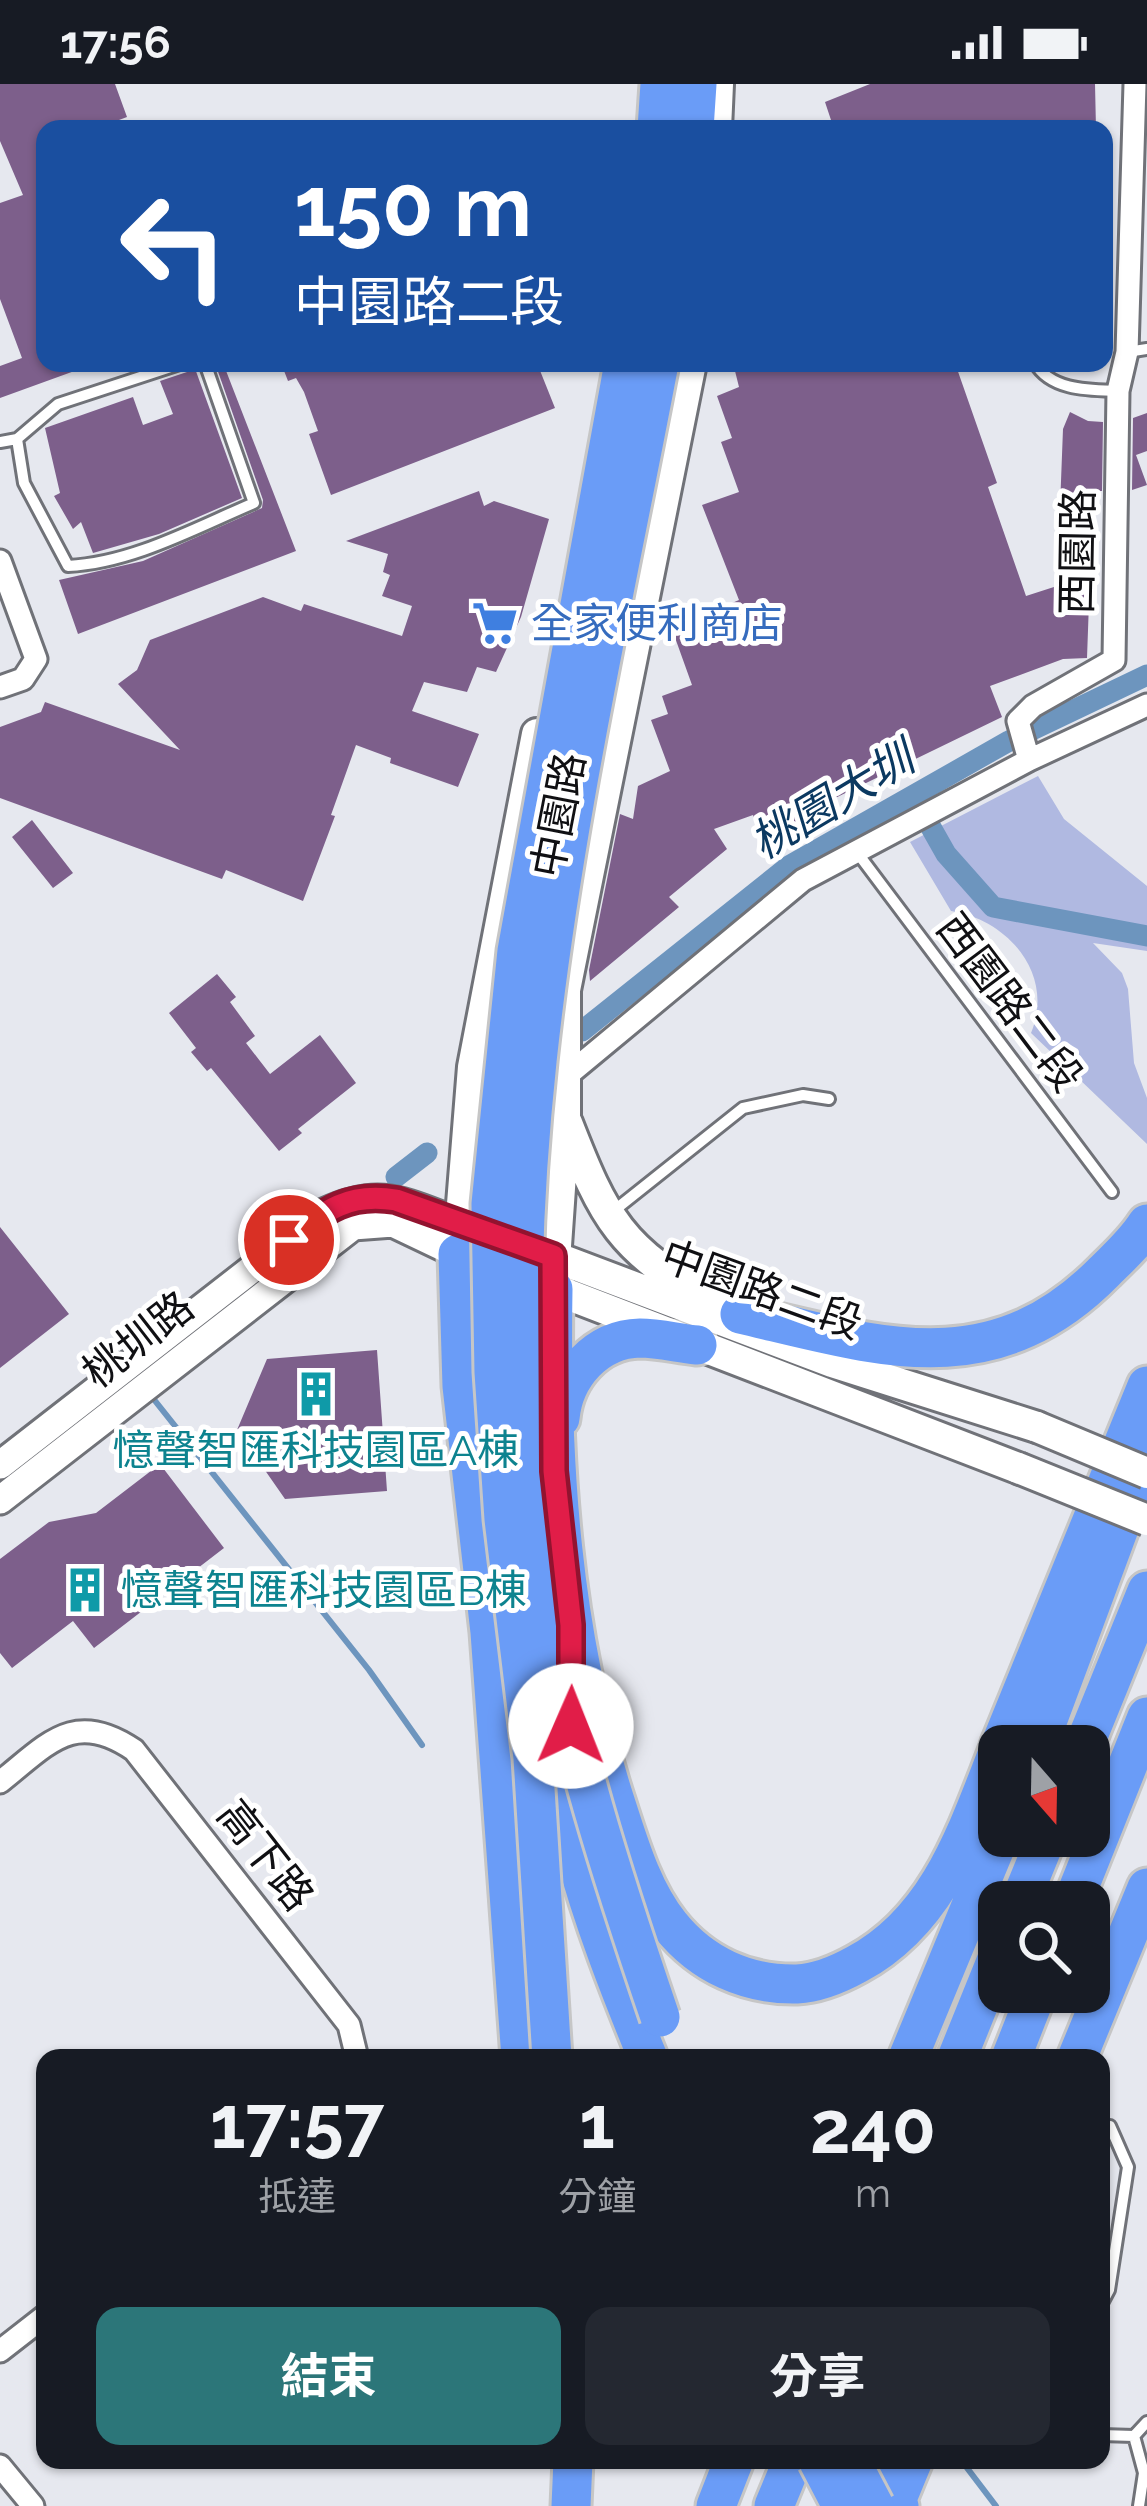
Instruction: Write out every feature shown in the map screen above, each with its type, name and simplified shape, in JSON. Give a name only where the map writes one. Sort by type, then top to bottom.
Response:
[{"type":"highway","points":[[551,2049],[532,1758],[503,1498],[494,1372],[491,1204],[517,952],[622,372]]},
{"type":"highway","points":[[657,372],[549,942],[523,1200],[530,1475],[544,1594],[566,1709],[602,1844],[672,2049]]},
{"type":"highway","points":[[740,1314],[865,1343],[980,1346],[1030,1327],[1076,1300],[1147,1224]]},
{"type":"highway","points":[[459,1239],[462,1386],[490,1632],[520,2049]]},
{"type":"highway","points":[[504,1255],[512,1417],[529,1585],[555,1762],[574,1849],[609,1963],[644,2049]]},
{"type":"highway","points":[[553,1272],[554,1471],[571,1625],[574,1849]]},
{"type":"highway","points":[[554,1471],[561,1407],[573,1375],[595,1353],[613,1343],[639,1338],[697,1345]]},
{"type":"highway","points":[[1009,1725],[1147,1386]]},
{"type":"highway","points":[[1046,1725],[1147,1454]]},
{"type":"highway","points":[[1093,1725],[1147,1591]]},
{"type":"highway","points":[[571,1625],[605,1771],[647,1888],[670,1925],[700,1955],[730,1973],[765,1983],[803,1984],[839,1974],[880,1952],[916,1918],[954,1863],[978,1803]]},
{"type":"highway","points":[[490,1632],[521,1765],[566,1915],[618,2049]]},
{"type":"highway","points":[[1081,1881],[1147,1717]]},
{"type":"highway","points":[[912,2049],[991,1857]]},
{"type":"highway","points":[[1081,2049],[1147,1888]]},
{"type":"highway","points":[[961,2049],[978,2006]]},
{"type":"highway","points":[[1015,2049],[1029,2013]]},
{"type":"highway","points":[[544,2506],[545,2469]]},
{"type":"highway","points":[[571,2506],[573,2469]]},
{"type":"highway","points":[[716,2506],[730,2469]]},
{"type":"highway","points":[[774,2506],[789,2469]]},
{"type":"highway","points":[[823,2469],[842,2506]]},
{"type":"highway","points":[[833,2506],[847,2469]]},
{"type":"highway","points":[[855,2469],[874,2506]]},
{"type":"highway","points":[[878,2469],[896,2506]]},
{"type":"highway","points":[[896,2506],[910,2469]]},
{"type":"main road","points":[[674,111],[718,84]]},
{"type":"main road","name":"中園路","points":[[459,1239],[473,1067],[610,372]]},
{"type":"main road","name":"中園路","points":[[553,1272],[565,1116],[565,990],[689,372]]},
{"type":"main road","points":[[504,1255],[518,1054],[518,835]]},
{"type":"main road","points":[[565,1116],[589,1179],[630,1246],[679,1282],[791,1347]]},
{"type":"main road","name":"中園路二段","points":[[459,1239],[1037,1427],[1147,1473]]},
{"type":"main road","name":"中園路二段","points":[[553,1272],[697,1345],[1147,1520]]},
{"type":"street","name":"西園路","points":[[1029,760],[1018,721],[1033,706],[1114,660],[1118,391],[1137,351],[1135,84]]},
{"type":"street","points":[[0,560],[36,659],[23,679],[0,687]]},
{"type":"street","points":[[563,1079],[803,880],[1029,760],[1147,706]]},
{"type":"street","name":"桃圳路","points":[[0,1466],[324,1213],[356,1198],[375,1197],[459,1239]]},
{"type":"street","name":"桃圳路","points":[[0,1500],[353,1226],[393,1223],[459,1239]]},
{"type":"street","name":"高下路","points":[[0,1782],[56,1739],[91,1729],[134,1750],[349,2025],[356,2049]]},
{"type":"street","points":[[0,2351],[36,2323]]},
{"type":"street","points":[[0,2466],[33,2506]]},
{"type":"lane","points":[[0,442],[16,439],[58,404],[156,372]]},
{"type":"lane","points":[[16,439],[24,483],[68,566],[98,565],[254,503],[208,372]]},
{"type":"lane","points":[[1041,372],[1076,390],[1118,391]]},
{"type":"lane","name":"西園路二段","points":[[856,851],[1112,1192]]},
{"type":"lane","points":[[609,1215],[743,1108],[803,1095],[829,1099]]},
{"type":"lane","points":[[1110,2126],[1128,2167],[1110,2284]]},
{"type":"lane","points":[[1110,2435],[1134,2436],[1147,2422]]},
{"type":"lane","points":[[1134,2436],[1144,2473],[1139,2506]]},
{"type":"shaded area","points":[[1038,776],[1064,819],[1147,886],[1147,951],[1093,943],[1122,973],[1128,989],[1134,1063],[1147,1098],[1147,1144],[1031,1033],[1037,991],[1022,954],[991,926],[951,911],[910,842]]},
{"type":"building","points":[[0,84],[115,84],[127,117],[36,120],[36,372],[72,372],[0,398],[0,366],[22,358],[0,299],[0,203],[23,195],[0,141]]},
{"type":"building","points":[[870,84],[1095,84],[1096,120],[831,120],[825,102]]},
{"type":"building","points":[[196,372],[242,498],[159,534],[93,553],[81,522],[73,529],[54,496],[60,493],[45,428],[133,397],[143,425],[173,414],[160,381]]},
{"type":"building","points":[[218,372],[226,372],[296,551],[78,634],[59,580],[143,561],[262,508]]},
{"type":"building","points":[[284,372],[541,372],[555,408],[331,495],[309,434],[318,431],[304,392],[296,378],[288,381]]},
{"type":"building","points":[[735,372],[958,372],[997,483],[988,487],[1026,596],[1057,586],[1063,429],[1070,412],[1103,422],[1102,491],[1093,491],[1087,658],[1063,659],[990,686],[1002,717],[829,801],[785,830],[773,811],[756,823],[753,815],[714,829],[727,849],[669,897],[679,907],[590,981],[620,814],[633,819],[638,786],[670,771],[651,720],[668,714],[662,696],[692,685],[673,632],[721,616],[718,609],[739,600],[702,505],[739,492],[721,442],[732,438],[717,396],[739,387]]},
{"type":"building","points":[[1147,413],[1147,451],[1136,455],[1147,485],[1132,490],[1133,418]]},
{"type":"building","points":[[479,491],[484,506],[494,501],[549,519],[521,617],[496,672],[477,667],[467,692],[424,682],[412,711],[479,734],[458,787],[390,763],[391,758],[356,745],[303,901],[226,870],[222,879],[0,798],[0,727],[41,712],[45,702],[180,750],[118,684],[137,670],[150,640],[263,597],[301,611],[304,604],[402,636],[412,606],[382,596],[390,575],[383,572],[388,554],[346,541]]},
{"type":"building","points":[[32,820],[73,873],[53,888],[12,837]]},
{"type":"building","points":[[217,974],[236,997],[230,1002],[255,1036],[246,1043],[270,1074],[320,1035],[356,1083],[298,1129],[302,1133],[279,1151],[211,1068],[207,1071],[191,1052],[196,1048],[169,1013]]},
{"type":"building","points":[[0,1227],[69,1314],[0,1368]]},
{"type":"building","name":"憶聲智匯科技園區A棟","points":[[377,1350],[387,1491],[285,1499],[237,1430],[267,1359]]},
{"type":"building","name":"憶聲智匯科技園區B棟","points":[[160,1464],[224,1548],[94,1648],[73,1621],[12,1668],[0,1653],[0,1559],[49,1522],[96,1513]]},
{"type":"waterway","name":"桃園大圳","points":[[582,1031],[789,866],[1009,741],[1147,675]]},
{"type":"waterway","points":[[916,801],[946,854],[993,907],[1147,936]]},
{"type":"waterway","name":"桃園大圳","points":[[396,1177],[427,1153]]},
{"type":"waterway","points":[[152,1397],[369,1670],[422,1745]]},
{"type":"waterway","points":[[968,2469],[996,2506]]},
{"type":"place","name":"全家便利商店","points":[[495,623]]},
{"type":"place","name":"憶聲智匯科技園區A棟","points":[[316,1394]]},
{"type":"place","name":"憶聲智匯科技園區B棟","points":[[85,1590]]},
{"type":"route","points":[[289,1240],[324,1213],[356,1198],[375,1197],[396,1200],[553,1256],[554,1471],[571,1625],[571,1726]]}]
